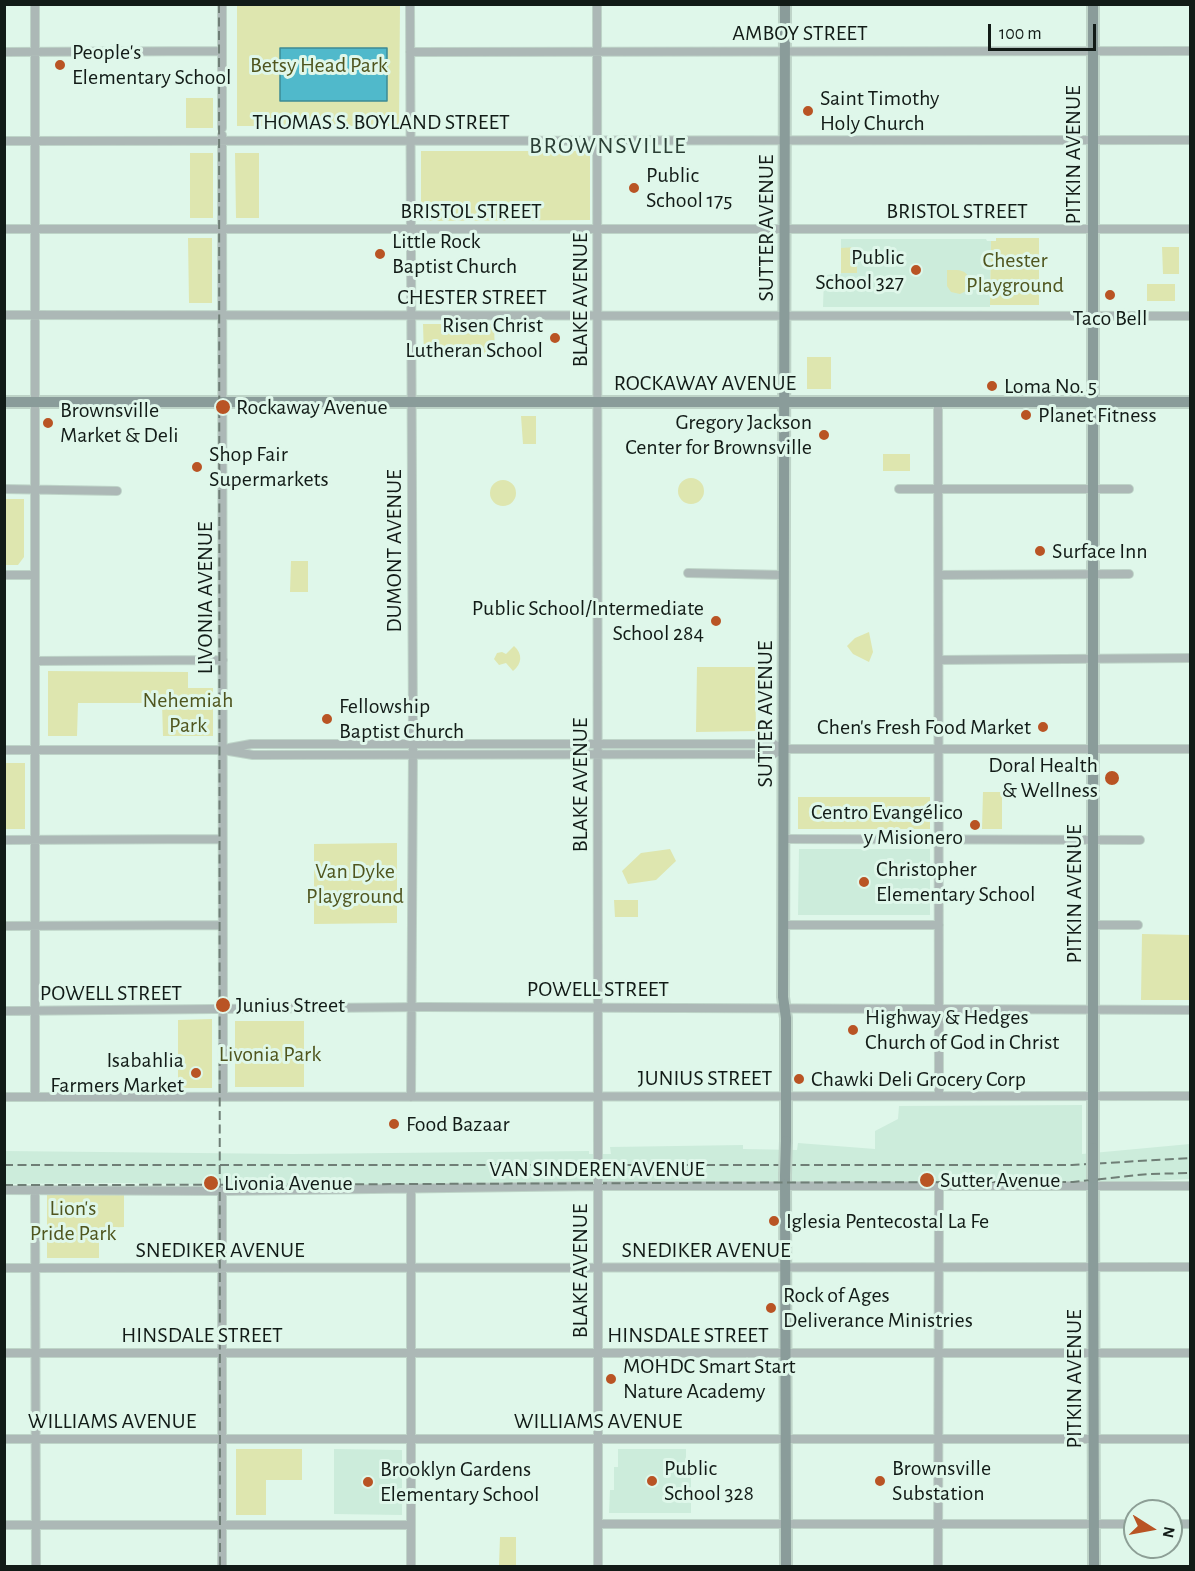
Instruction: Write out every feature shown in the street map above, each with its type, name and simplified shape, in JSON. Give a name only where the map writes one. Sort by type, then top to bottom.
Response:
[{"type":"street","points":[[34,4],[35,1096]]},
{"type":"street","name":"LIVONIA AVENUE","points":[[222,4],[223,1096]]},
{"type":"street","name":"DUMONT AVENUE","points":[[410,4],[413,744],[411,1097]]},
{"type":"street","name":"BLAKE AVENUE","points":[[597,4],[598,1566]]},
{"type":"street","name":"SUTTER AVENUE","points":[[785,4],[786,1566]]},
{"type":"street","name":"PITKIN AVENUE","points":[[1093,4],[1094,1566]]},
{"type":"street","points":[[4,52],[222,51]]},
{"type":"street","name":"AMBOY STREET","points":[[410,52],[1191,51]]},
{"type":"street","name":"THOMAS S. BOYLAND STREET","points":[[4,141],[222,134],[410,140],[1191,140]]},
{"type":"street","name":"BRISTOL STREET","points":[[4,229],[1191,228]]},
{"type":"street","name":"CHESTER STREET","points":[[4,315],[1191,316]]},
{"type":"street","name":"ROCKAWAY AVENUE","points":[[4,402],[1191,402]]},
{"type":"street","points":[[938,402],[939,1096]]},
{"type":"street","points":[[4,489],[117,490]]},
{"type":"street","points":[[899,489],[1129,489]]},
{"type":"street","points":[[688,573],[784,575]]},
{"type":"street","points":[[939,575],[1129,574]]},
{"type":"street","points":[[4,575],[35,575]]},
{"type":"street","points":[[939,660],[1191,658]]},
{"type":"street","points":[[35,660],[223,660]]},
{"type":"street","points":[[222,750],[251,744],[599,743],[773,744],[784,749],[1191,749]]},
{"type":"street","points":[[4,750],[222,750],[253,755],[773,754],[784,749]]},
{"type":"street","points":[[4,840],[222,839]]},
{"type":"street","points":[[784,839],[1140,840]]},
{"type":"street","points":[[784,925],[939,925]]},
{"type":"street","points":[[1094,925],[1138,925]]},
{"type":"street","points":[[4,926],[222,926]]},
{"type":"street","name":"POWELL STREET","points":[[4,1011],[411,1007],[1191,1010]]},
{"type":"street","name":"JUNIUS STREET","points":[[4,1096],[1191,1096]]},
{"type":"street","name":"VAN SINDEREN AVENUE","points":[[4,1190],[222,1191],[785,1181],[939,1186],[1093,1183],[1191,1186]]},
{"type":"street","points":[[938,1566],[939,1186]]},
{"type":"street","points":[[411,1188],[411,1566]]},
{"type":"street","points":[[34,1190],[36,1566]]},
{"type":"street","points":[[222,1191],[222,1566]]},
{"type":"street","name":"SNEDIKER AVENUE","points":[[4,1268],[1191,1267]]},
{"type":"street","name":"HINSDALE STREET","points":[[4,1353],[1191,1353]]},
{"type":"street","name":"WILLIAMS AVENUE","points":[[4,1439],[1191,1439]]},
{"type":"street","points":[[598,1524],[1123,1524]]},
{"type":"street","points":[[4,1525],[410,1525]]},
{"type":"shaded area","name":"Public School 327","points":[[841,239],[986,239],[991,241],[990,307],[823,307],[824,275],[841,274]]},
{"type":"shaded area","name":"Christopher Elementary School","points":[[799,849],[930,849],[930,915],[798,915]]},
{"type":"shaded area","points":[[1082,1105],[1082,1154],[1190,1144],[1190,1179],[1108,1183],[338,1187],[117,1183],[5,1184],[4,1151],[293,1154],[589,1151],[589,1154],[611,1154],[610,1147],[743,1145],[743,1149],[797,1150],[798,1143],[875,1149],[875,1131],[898,1119],[899,1106]]},
{"type":"shaded area","name":"Brooklyn Gardens Elementary School","points":[[334,1449],[402,1450],[402,1515],[334,1514]]},
{"type":"shaded area","name":"Public School 328","points":[[618,1449],[686,1449],[686,1472],[691,1472],[691,1513],[609,1513],[610,1490],[614,1490],[614,1467],[618,1467]]},
{"type":"green space","name":"Betsy Head Park","points":[[237,5],[400,5],[399,126],[237,126]]},
{"type":"green space","points":[[186,98],[213,98],[213,128],[186,128]]},
{"type":"green space","points":[[421,151],[590,151],[590,220],[421,221]]},
{"type":"green space","points":[[190,153],[213,153],[213,218],[190,218]]},
{"type":"green space","points":[[235,153],[259,153],[259,218],[236,218]]},
{"type":"green space","points":[[188,238],[212,238],[212,303],[189,303]]},
{"type":"green space","name":"Chester Playground","points":[[996,238],[1039,238],[1039,305],[990,305],[991,241],[996,241]]},
{"type":"green space","points":[[857,247],[857,273],[841,273],[841,248]]},
{"type":"green space","points":[[1162,247],[1179,247],[1179,274],[1163,274]]},
{"type":"green space","points":[[947,270],[967,274],[970,281],[968,290],[960,294],[951,292],[947,286]]},
{"type":"green space","points":[[1147,284],[1175,284],[1175,301],[1147,301]]},
{"type":"green space","points":[[423,324],[494,324],[495,357],[424,357]]},
{"type":"green space","points":[[807,357],[831,357],[831,389],[807,389]]},
{"type":"green space","points":[[521,416],[536,416],[536,444],[523,444]]},
{"type":"green space","points":[[883,454],[910,454],[910,471],[883,471]]},
{"type":"green space","points":[[691,478],[701,481],[704,491],[701,501],[691,504],[681,501],[678,491],[681,481]]},
{"type":"green space","points":[[503,480],[512,484],[516,493],[512,502],[503,506],[494,502],[490,493],[494,484]]},
{"type":"green space","points":[[5,499],[24,499],[24,557],[18,565],[5,565]]},
{"type":"green space","points":[[291,561],[308,561],[308,592],[290,592]]},
{"type":"green space","points":[[869,632],[873,652],[869,662],[853,654],[847,646],[855,638]]},
{"type":"green space","points":[[514,646],[519,652],[520,659],[513,671],[506,663],[499,665],[494,659],[497,653],[506,654]]},
{"type":"green space","points":[[697,667],[755,667],[756,731],[696,732]]},
{"type":"green space","name":"Nehemiah Park","points":[[48,671],[188,672],[188,688],[213,688],[213,736],[163,736],[162,703],[78,703],[77,736],[48,736]]},
{"type":"green space","points":[[5,763],[25,763],[25,829],[5,829]]},
{"type":"green space","points":[[983,792],[1002,792],[1002,829],[982,829]]},
{"type":"green space","points":[[798,797],[930,797],[930,829],[798,829]]},
{"type":"green space","name":"Van Dyke Playground","points":[[397,843],[397,923],[314,924],[314,844]]},
{"type":"green space","points":[[670,849],[676,861],[656,880],[628,884],[622,871],[641,853]]},
{"type":"green space","points":[[614,900],[638,900],[638,917],[615,917]]},
{"type":"green space","points":[[1142,934],[1190,935],[1190,1000],[1141,1000]]},
{"type":"green space","points":[[212,1019],[212,1088],[178,1088],[178,1020]]},
{"type":"green space","name":"Livonia Park","points":[[235,1021],[304,1021],[304,1087],[235,1087]]},
{"type":"green space","name":"Lion's Pride Park","points":[[47,1195],[124,1195],[124,1227],[99,1228],[99,1258],[47,1258]]},
{"type":"green space","points":[[236,1449],[302,1449],[302,1480],[266,1480],[266,1515],[236,1515]]},
{"type":"green space","points":[[500,1537],[516,1537],[516,1565],[499,1565]]},
{"type":"water","points":[[280,48],[387,48],[387,101],[280,101]]},
{"type":"railway","points":[[219,4],[220,1566]]},
{"type":"railway","points":[[4,1165],[1072,1165],[1190,1158]]},
{"type":"railway","points":[[4,1185],[1073,1182],[1148,1174],[1190,1173]]},
{"type":"place","name":"People's Elementary School","points":[[60,65]]},
{"type":"place","name":"Saint Timothy Holy Church","points":[[808,111]]},
{"type":"place","name":"Public School 175","points":[[634,188]]},
{"type":"place","name":"Little Rock Baptist Church","points":[[380,254]]},
{"type":"place","name":"Public School 327","points":[[916,270]]},
{"type":"place","name":"Taco Bell","points":[[1110,295]]},
{"type":"place","name":"Risen Christ Lutheran School","points":[[555,338]]},
{"type":"place","name":"Loma No. 5","points":[[992,386]]},
{"type":"place","name":"Rockaway Avenue","points":[[223,407]]},
{"type":"place","name":"Planet Fitness","points":[[1026,415]]},
{"type":"place","name":"Brownsville Market & Deli","points":[[48,423]]},
{"type":"place","name":"Gregory Jackson Center for Brownsville","points":[[824,435]]},
{"type":"place","name":"Shop Fair Supermarkets","points":[[197,467]]},
{"type":"place","name":"Surface Inn","points":[[1040,551]]},
{"type":"place","name":"Public School/Intermediate School 284","points":[[716,621]]},
{"type":"place","name":"Fellowship Baptist Church","points":[[327,719]]},
{"type":"place","name":"Chen's Fresh Food Market","points":[[1043,727]]},
{"type":"place","name":"Doral Health & Wellness","points":[[1112,778]]},
{"type":"place","name":"Centro Evangélico y Misionero","points":[[975,825]]},
{"type":"place","name":"Christopher Elementary School","points":[[864,882]]},
{"type":"place","name":"Junius Street","points":[[223,1005]]},
{"type":"place","name":"Highway & Hedges Church of God in Christ","points":[[853,1030]]},
{"type":"place","name":"Isabahlia Farmers Market","points":[[196,1073]]},
{"type":"place","name":"Chawki Deli Grocery Corp","points":[[799,1079]]},
{"type":"place","name":"Food Bazaar","points":[[394,1124]]},
{"type":"place","name":"Sutter Avenue","points":[[927,1180]]},
{"type":"place","name":"Livonia Avenue","points":[[211,1183]]},
{"type":"place","name":"Iglesia Pentecostal La Fe","points":[[774,1221]]},
{"type":"place","name":"Rock of Ages Deliverance Ministries","points":[[771,1308]]},
{"type":"place","name":"MOHDC Smart Start Nature Academy","points":[[611,1379]]},
{"type":"place","name":"Public School 328","points":[[652,1481]]},
{"type":"place","name":"Brownsville Substation","points":[[880,1481]]},
{"type":"place","name":"Brooklyn Gardens Elementary School","points":[[368,1482]]},
{"type":"district","name":"BROWNSVILLE","points":[[608,146]]}]
